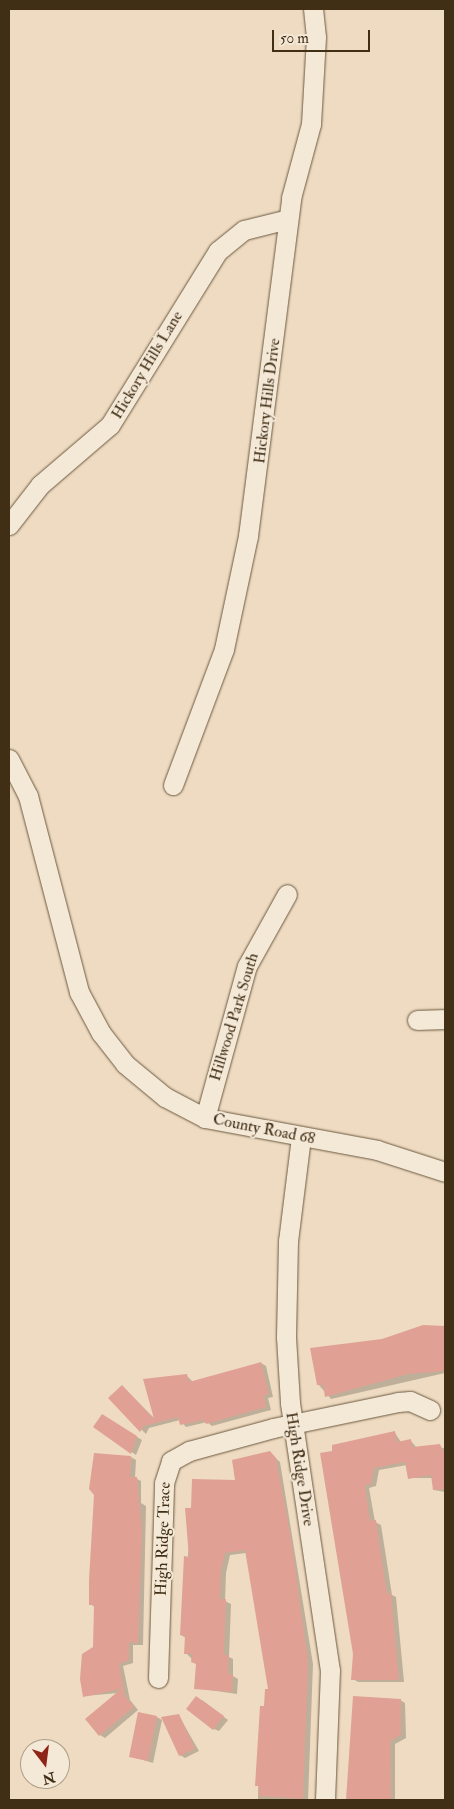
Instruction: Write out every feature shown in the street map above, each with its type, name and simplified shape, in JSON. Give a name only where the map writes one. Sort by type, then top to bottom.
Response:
[{"type":"street","name":"Hickory Hills Drive","points":[[173,785],[224,648],[236,600],[259,470],[288,219],[312,124],[316,37],[313,9]]},
{"type":"street","name":"Hickory Hills Lane","points":[[9,525],[40,485],[110,425],[218,251],[244,230],[288,219]]},
{"type":"street","name":"County Road 68","points":[[9,759],[28,796],[67,957],[92,1020],[139,1078],[205,1118],[377,1150],[445,1172]]},
{"type":"street","name":"Hillwood Park South","points":[[205,1118],[246,966],[288,894]]},
{"type":"street","points":[[418,1020],[445,1020]]},
{"type":"street","name":"High Ridge Drive","points":[[301,1137],[285,1276],[293,1424],[330,1670],[325,1800]]},
{"type":"street","name":"High Ridge Trace","points":[[158,1678],[166,1470],[179,1454],[293,1424],[398,1402],[410,1401],[430,1410]]},
{"type":"building","points":[[423,1325],[445,1326],[445,1371],[408,1374],[325,1397],[323,1385],[317,1385],[310,1348],[382,1339]]},
{"type":"building","points":[[261,1362],[269,1394],[264,1395],[266,1407],[206,1424],[204,1420],[180,1425],[178,1417],[144,1426],[140,1432],[108,1398],[122,1385],[154,1419],[143,1379],[187,1374],[189,1382]]},
{"type":"building","points":[[102,1414],[137,1436],[131,1454],[93,1427]]},
{"type":"building","points":[[395,1431],[397,1442],[411,1439],[412,1447],[440,1444],[445,1455],[445,1489],[433,1490],[431,1475],[408,1479],[405,1462],[374,1468],[371,1484],[365,1485],[370,1521],[376,1520],[387,1594],[391,1593],[399,1680],[351,1680],[353,1654],[320,1453],[332,1451],[332,1445]]},
{"type":"building","points":[[270,1451],[276,1458],[291,1539],[308,1661],[303,1799],[259,1796],[259,1786],[255,1786],[260,1706],[264,1706],[265,1689],[268,1689],[245,1550],[225,1553],[221,1570],[220,1599],[226,1599],[224,1655],[229,1655],[228,1674],[233,1675],[232,1692],[194,1689],[196,1664],[191,1662],[192,1654],[184,1654],[185,1636],[180,1635],[184,1556],[189,1557],[185,1508],[191,1508],[192,1479],[235,1480],[232,1460]]},
{"type":"building","points":[[94,1453],[131,1456],[130,1477],[137,1477],[142,1531],[138,1643],[129,1642],[129,1660],[119,1664],[125,1696],[134,1707],[99,1736],[85,1719],[121,1689],[83,1697],[80,1679],[82,1654],[93,1647],[94,1605],[89,1605],[89,1580],[94,1495],[89,1489]]},
{"type":"building","points":[[196,1696],[224,1716],[213,1730],[186,1709]]},
{"type":"building","points":[[353,1696],[401,1699],[401,1735],[390,1741],[391,1800],[346,1800]]},
{"type":"building","points":[[138,1712],[157,1716],[148,1761],[129,1757]]},
{"type":"building","points":[[179,1714],[195,1749],[179,1756],[161,1717]]}]
